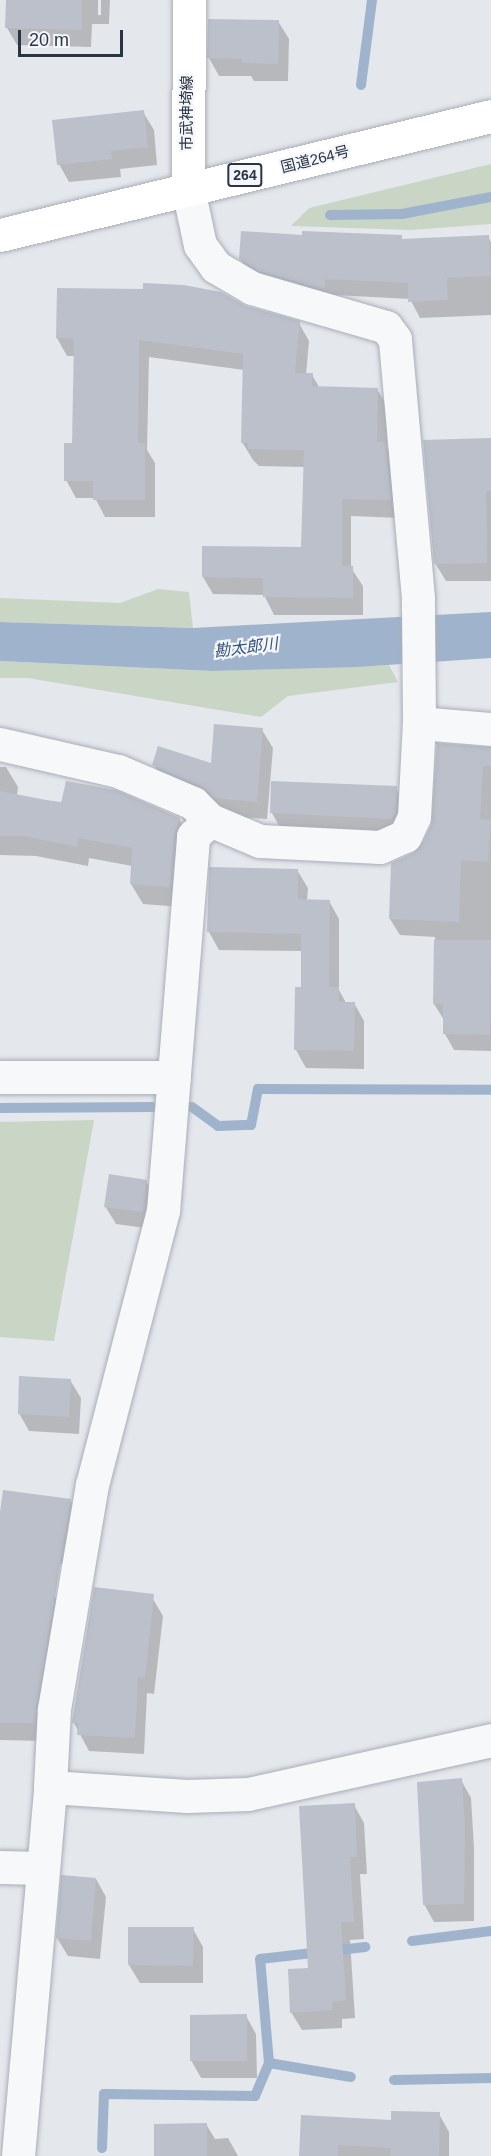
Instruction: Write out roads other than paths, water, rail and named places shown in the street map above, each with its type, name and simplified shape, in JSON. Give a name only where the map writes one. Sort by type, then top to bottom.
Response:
[{"type":"main road","name":"市武神埼線","points":[[188,189],[189,0]]},
{"type":"main road","name":"国道264号","points":[[0,235],[491,116]]},
{"type":"street","points":[[0,744],[118,771],[193,803],[210,820],[260,841],[380,847],[405,836],[414,817],[419,723],[418,598],[395,339],[387,327],[252,288],[216,267],[200,245],[188,189]]},
{"type":"street","points":[[419,723],[491,729]]},
{"type":"street","points":[[18,2156],[50,1787],[54,1709],[92,1485],[163,1211],[193,836],[210,820]]},
{"type":"street","points":[[0,1077],[174,1077]]},
{"type":"street","points":[[50,1787],[187,1796],[248,1794],[491,1740]]},
{"type":"street","points":[[0,1867],[42,1868]]},
{"type":"water","name":"勘太郎川","points":[[491,612],[491,658],[357,667],[213,671],[0,661],[0,622],[193,628]]},
{"type":"waterway","points":[[361,85],[372,0]]},
{"type":"waterway","points":[[330,215],[402,214],[491,197]]},
{"type":"waterway","points":[[192,1107],[218,1126],[251,1125],[258,1089],[491,1090]]},
{"type":"waterway","points":[[0,1108],[153,1107]]},
{"type":"waterway","points":[[412,1941],[491,1931]]},
{"type":"waterway","points":[[102,2148],[104,2094],[255,2096],[269,2063],[260,1959],[365,1947]]},
{"type":"waterway","points":[[269,2063],[351,2077]]},
{"type":"waterway","points":[[394,2080],[491,2078]]}]
